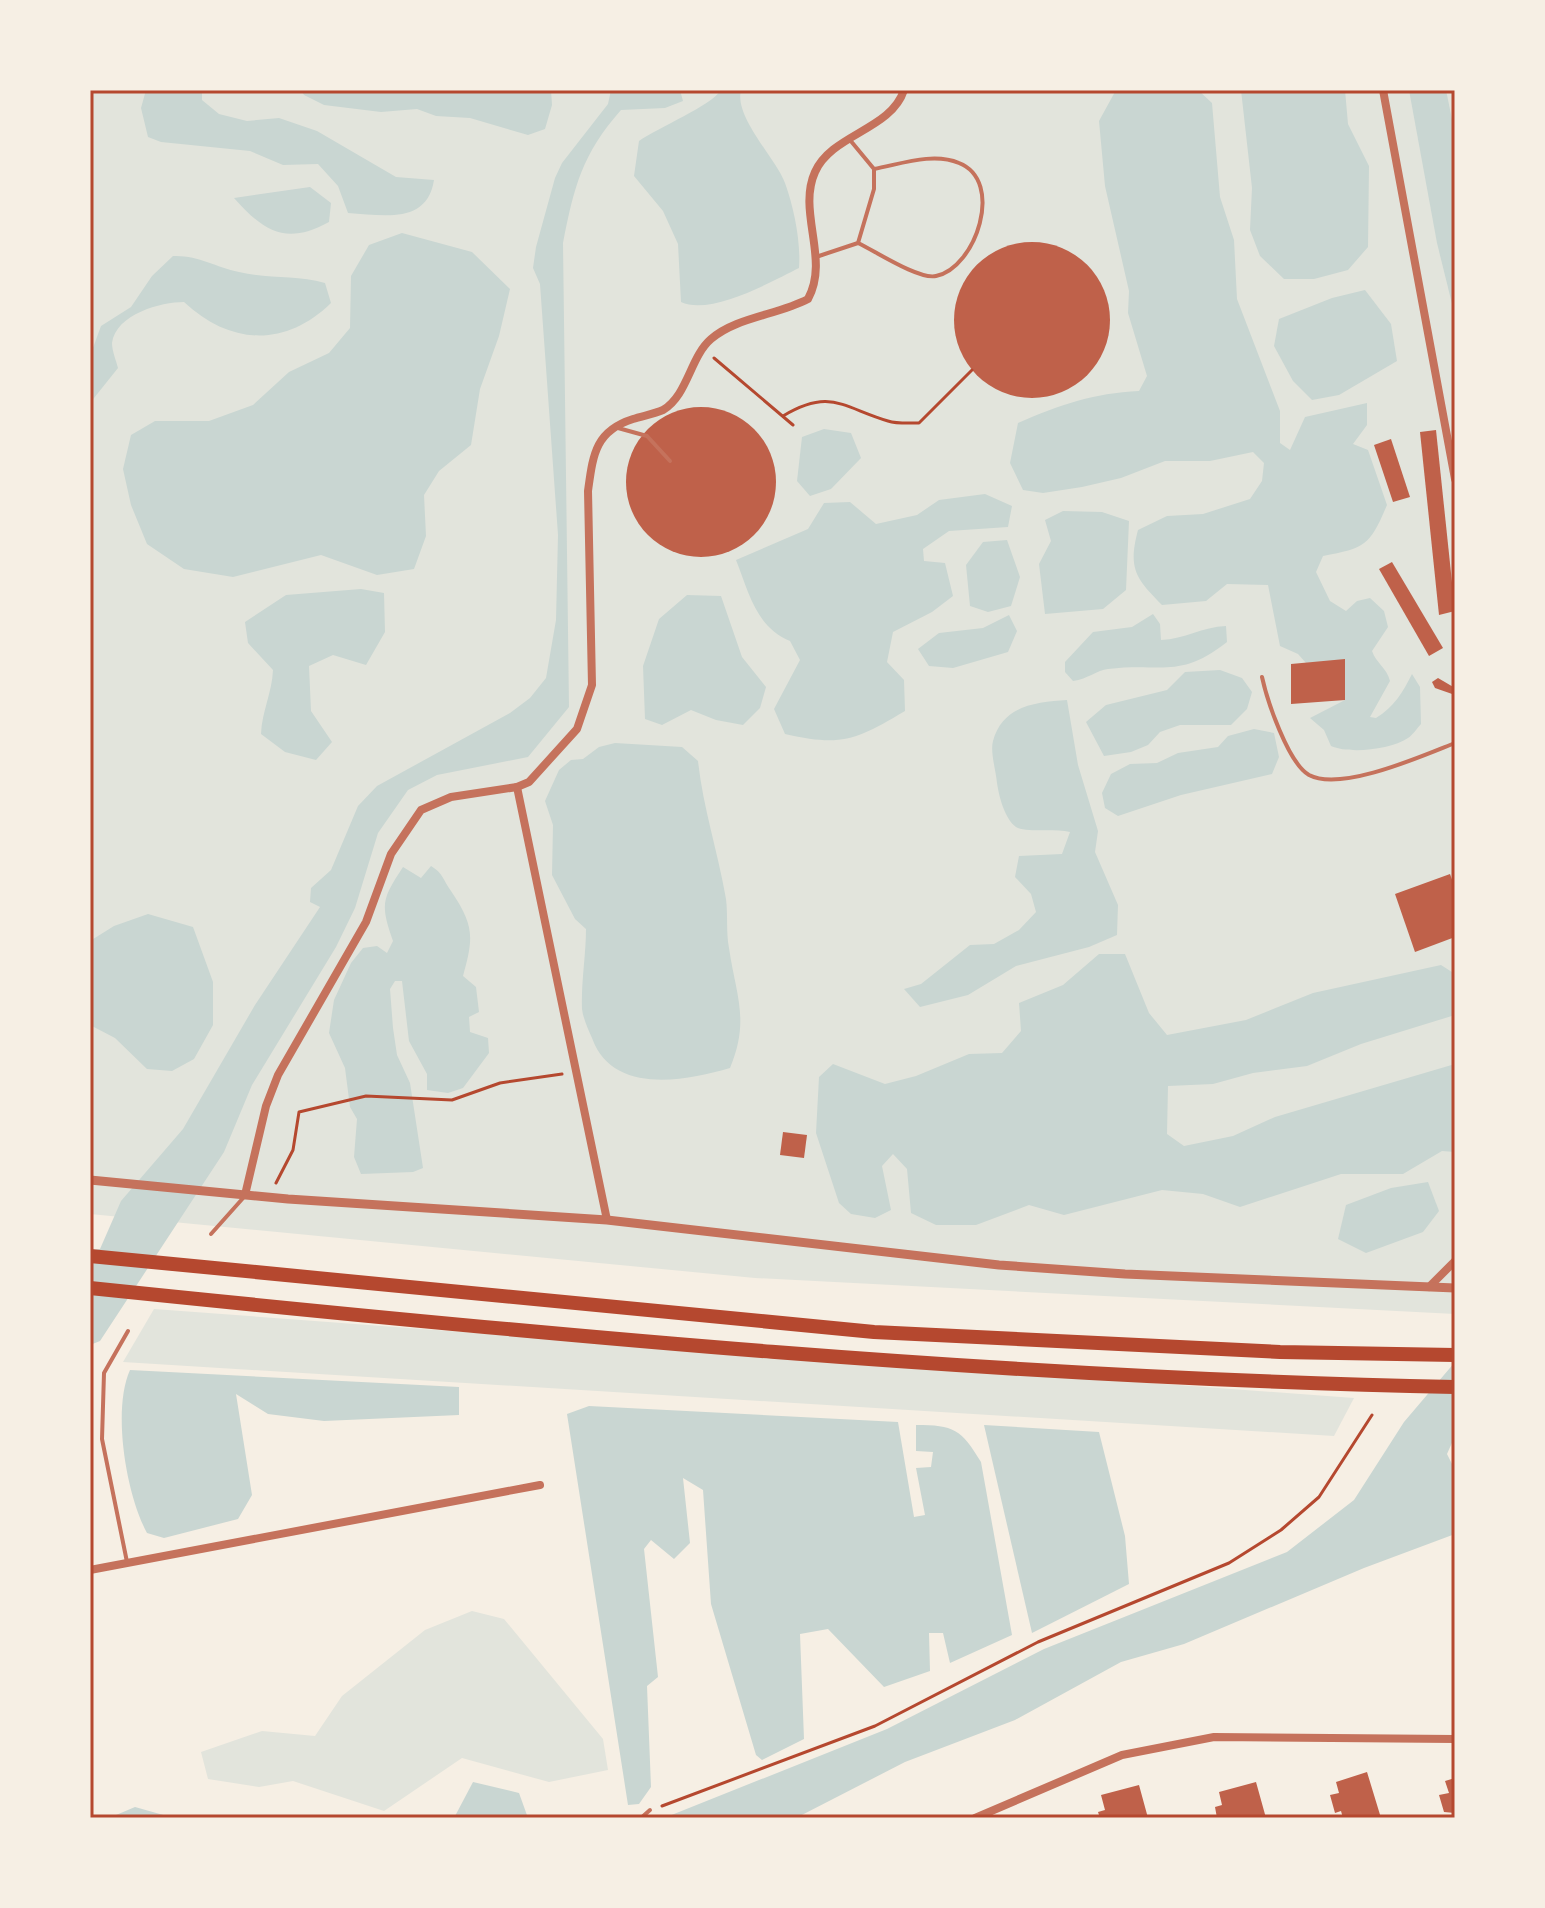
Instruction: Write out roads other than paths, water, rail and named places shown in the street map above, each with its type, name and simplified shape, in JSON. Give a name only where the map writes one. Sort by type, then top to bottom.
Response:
[{"type":"highway","points":[[90,1256],[874,1332],[1280,1352],[1455,1355]]},
{"type":"highway","points":[[90,1288],[473,1328],[874,1360],[1279,1383],[1455,1387]]},
{"type":"street","points":[[245,1195],[266,1106],[278,1075],[366,922],[399,843],[421,810],[451,797],[517,787],[529,782],[577,729],[592,685],[588,491],[593,459],[612,426],[663,410],[678,394],[704,348],[721,331],[808,299],[815,287],[816,257],[810,197],[814,173],[835,149],[900,103],[904,90]]},
{"type":"street","points":[[1383,90],[1455,479]]},
{"type":"street","points":[[517,787],[573,1070],[607,1220]]},
{"type":"street","points":[[90,1180],[268,1197],[607,1220],[999,1265],[1125,1274],[1455,1288]]},
{"type":"street","points":[[1429,1287],[1455,1261]]},
{"type":"street","points":[[90,1570],[540,1485]]},
{"type":"street","points":[[975,1818],[1122,1755],[1214,1737],[1455,1739]]},
{"type":"lane","points":[[850,139],[874,169],[874,189],[858,243]]},
{"type":"lane","points":[[816,257],[858,243],[925,277],[938,276],[953,267],[969,248],[980,225],[984,201],[977,178],[962,164],[943,158],[874,169]]},
{"type":"lane","points":[[612,426],[647,436],[670,461]]},
{"type":"lane","points":[[1262,677],[1268,708],[1292,754],[1305,773],[1324,781],[1401,765],[1455,743]]},
{"type":"lane","points":[[211,1234],[245,1195]]},
{"type":"lane","points":[[127,1562],[102,1439],[104,1373],[128,1331]]},
{"type":"lane","points":[[641,1818],[650,1810]]}]
